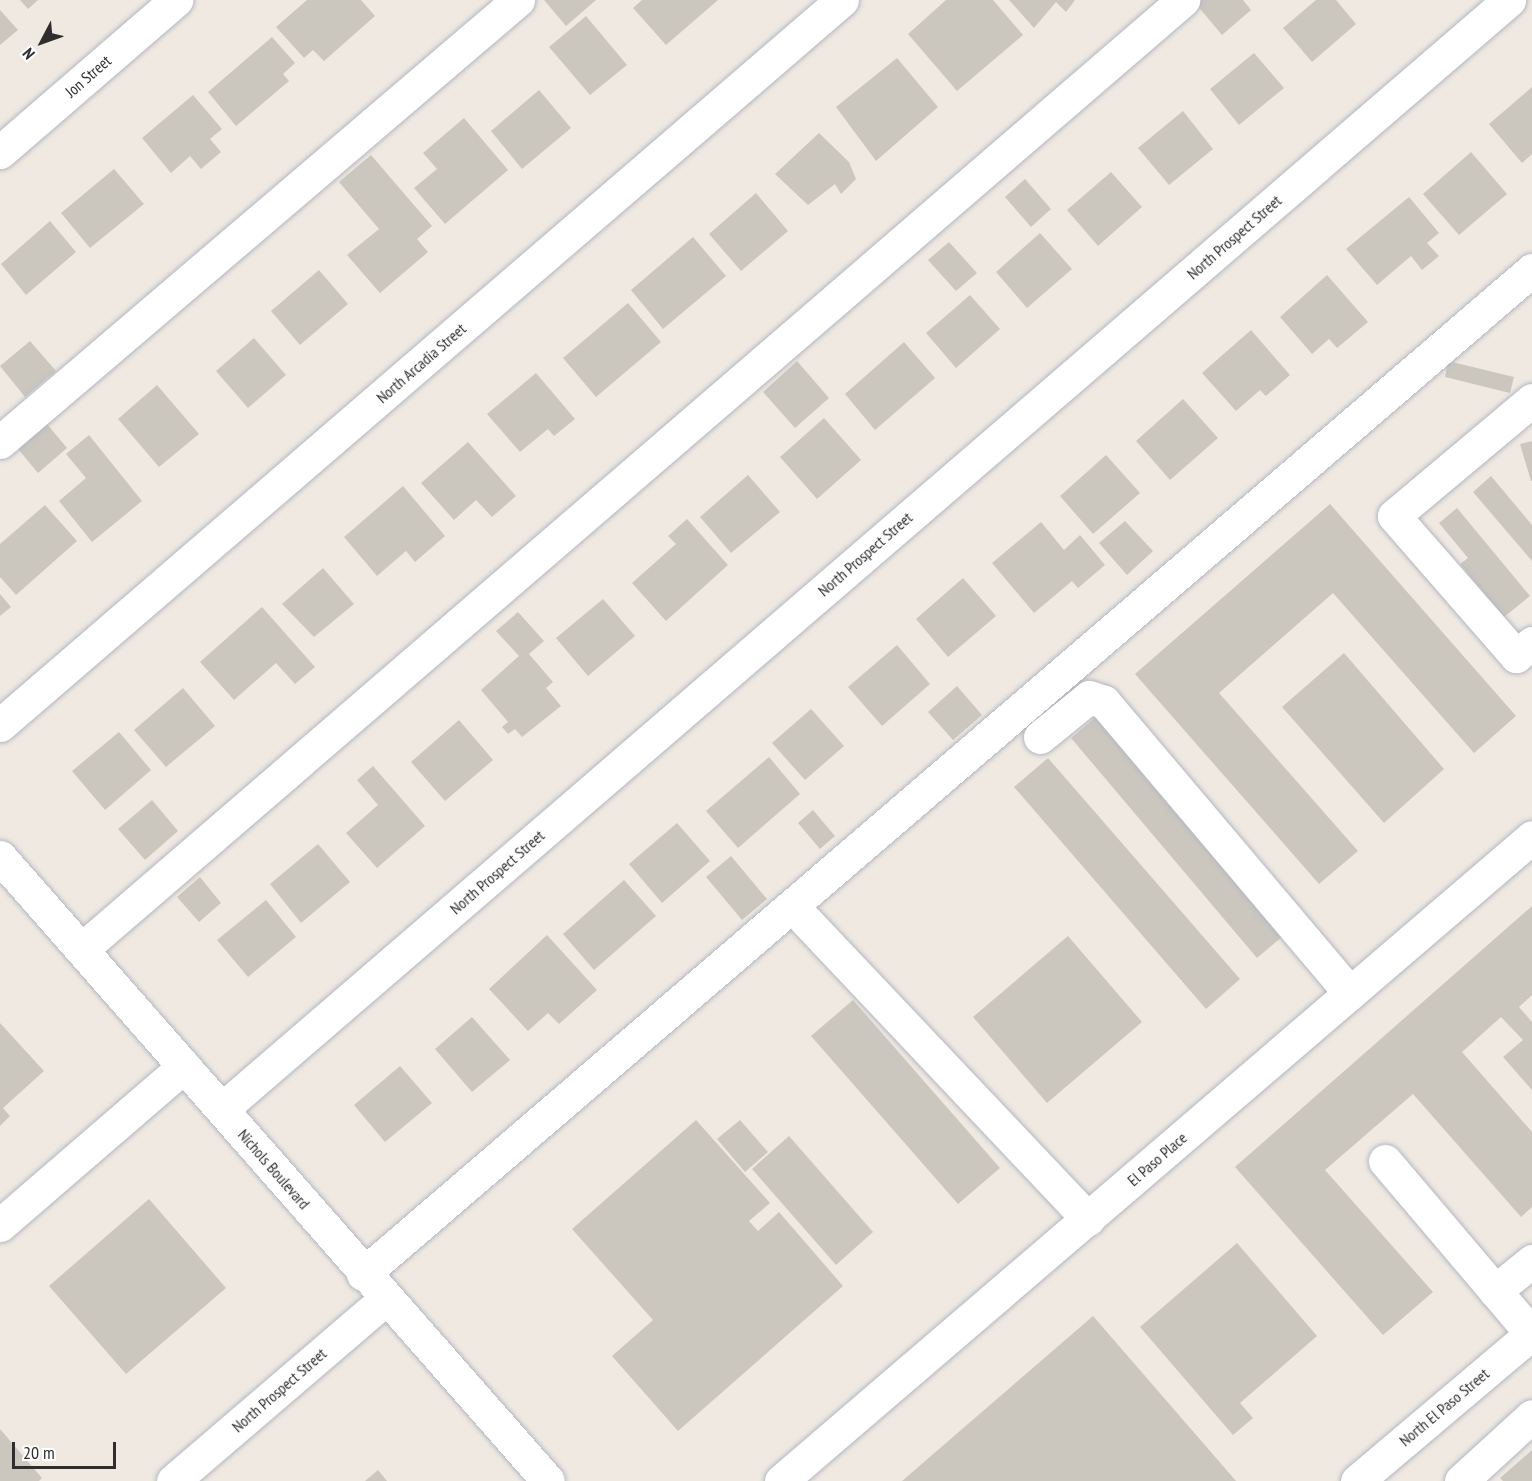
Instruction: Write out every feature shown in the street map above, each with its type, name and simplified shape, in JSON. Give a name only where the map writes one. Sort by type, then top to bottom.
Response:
[{"type":"street","name":"Jon Street","points":[[0,152],[176,0]]},
{"type":"street","points":[[0,442],[518,0]]},
{"type":"street","name":"North Arcadia Street","points":[[0,725],[842,0]]},
{"type":"street","points":[[82,950],[1183,0]]},
{"type":"street","name":"North Prospect Street","points":[[222,1109],[1509,0]]},
{"type":"street","points":[[363,1274],[1532,270]]},
{"type":"street","points":[[1524,649],[1395,516],[1532,400]]},
{"type":"street","points":[[1040,737],[1089,697],[1104,702],[1350,993]]},
{"type":"street","name":"El Paso Place","points":[[781,1481],[1532,837]]},
{"type":"street","name":"Nichols Boulevard","points":[[0,857],[222,1109],[363,1274],[548,1481]]},
{"type":"street","points":[[792,906],[1088,1219]]},
{"type":"street","points":[[0,1225],[184,1066]]},
{"type":"street","points":[[1385,1161],[1532,1333]]},
{"type":"street","points":[[1496,1291],[1532,1261]]},
{"type":"street","name":"North Prospect Street","points":[[173,1481],[385,1299]]},
{"type":"street","name":"North El Paso Street","points":[[1357,1481],[1532,1333]]},
{"type":"street","points":[[1461,1481],[1532,1416]]},
{"type":"building","points":[[20,0],[38,0],[28,9]]},
{"type":"building","points":[[307,0],[361,0],[375,16],[324,61],[313,50],[304,58],[276,27]]},
{"type":"building","points":[[544,0],[596,0],[566,26]]},
{"type":"building","points":[[642,0],[718,0],[666,45],[633,8]]},
{"type":"building","points":[[946,0],[993,0],[1023,35],[957,91],[908,34]]},
{"type":"building","points":[[1009,0],[1075,0],[1066,12],[1056,2],[1034,28]]},
{"type":"building","points":[[1201,0],[1243,0],[1251,10],[1222,35],[1196,4]]},
{"type":"building","points":[[1316,0],[1336,0],[1356,24],[1312,62],[1283,28]]},
{"type":"building","points":[[0,10],[18,30],[0,45]]},
{"type":"building","points":[[586,16],[627,65],[590,95],[549,47]]},
{"type":"building","points":[[272,37],[295,63],[283,74],[289,81],[236,126],[208,92]]},
{"type":"building","points":[[1254,53],[1284,88],[1239,125],[1210,89]]},
{"type":"building","points":[[897,58],[938,107],[876,161],[836,107]]},
{"type":"building","points":[[1532,87],[1532,154],[1522,163],[1489,124]]},
{"type":"building","points":[[539,90],[571,128],[522,169],[491,131]]},
{"type":"building","points":[[193,95],[222,129],[210,139],[221,152],[201,169],[190,156],[171,173],[142,138]]},
{"type":"building","points":[[1183,111],[1213,149],[1169,185],[1138,148]]},
{"type":"building","points":[[464,118],[508,170],[445,224],[414,188],[437,169],[423,153]]},
{"type":"building","points":[[819,133],[849,162],[856,179],[841,194],[835,184],[808,205],[775,174]]},
{"type":"building","points":[[1471,152],[1507,194],[1459,235],[1423,194]]},
{"type":"building","points":[[371,155],[432,226],[417,239],[428,252],[380,293],[347,255],[379,229],[339,182]]},
{"type":"building","points":[[114,169],[144,204],[90,248],[61,213]]},
{"type":"building","points":[[1111,172],[1142,207],[1098,246],[1067,210]]},
{"type":"building","points":[[1025,179],[1051,209],[1031,227],[1005,197]]},
{"type":"building","points":[[756,193],[788,231],[741,271],[709,234]]},
{"type":"building","points":[[1409,197],[1439,233],[1427,243],[1439,256],[1422,270],[1411,256],[1377,285],[1346,249]]},
{"type":"building","points":[[50,221],[76,252],[26,295],[1,264]]},
{"type":"building","points":[[1040,233],[1072,269],[1027,308],[996,272]]},
{"type":"building","points":[[693,237],[726,276],[663,329],[631,290]]},
{"type":"building","points":[[949,242],[977,273],[956,291],[928,260]]},
{"type":"building","points":[[319,270],[348,304],[300,345],[271,311]]},
{"type":"building","points":[[1327,275],[1368,322],[1337,348],[1329,339],[1312,354],[1280,317]]},
{"type":"building","points":[[970,295],[1000,329],[956,368],[926,333]]},
{"type":"building","points":[[628,303],[661,342],[596,397],[563,358]]},
{"type":"building","points":[[1251,330],[1290,375],[1266,396],[1260,390],[1236,411],[1202,373]]},
{"type":"building","points":[[254,338],[286,375],[248,408],[216,371]]},
{"type":"building","points":[[30,341],[56,371],[25,397],[0,366]]},
{"type":"building","points":[[904,342],[935,378],[875,430],[845,394]]},
{"type":"building","points":[[797,361],[829,398],[795,428],[763,392]]},
{"type":"building","points":[[1448,361],[1514,377],[1510,393],[1445,377]]},
{"type":"building","points":[[536,373],[575,419],[554,436],[548,429],[520,452],[487,414]]},
{"type":"building","points":[[157,385],[199,434],[159,467],[118,419]]},
{"type":"building","points":[[1183,399],[1218,438],[1170,480],[1136,441]]},
{"type":"building","points":[[824,418],[861,460],[817,499],[780,457]]},
{"type":"building","points":[[47,424],[67,448],[38,473],[18,449]]},
{"type":"building","points":[[89,435],[142,501],[92,542],[59,501],[86,478],[66,454]]},
{"type":"building","points":[[1532,441],[1532,481],[1531,481],[1520,444]]},
{"type":"building","points":[[468,442],[516,496],[492,517],[476,500],[454,520],[421,483]]},
{"type":"building","points":[[1106,455],[1140,493],[1093,534],[1060,496]]},
{"type":"building","points":[[748,475],[780,512],[731,553],[700,517]]},
{"type":"building","points":[[1491,476],[1532,525],[1532,561],[1473,492]]},
{"type":"building","points":[[403,486],[445,536],[415,562],[406,551],[377,576],[344,537]]},
{"type":"building","points":[[1330,504],[1516,716],[1474,753],[1333,593],[1219,693],[1358,851],[1319,884],[1135,674]]},
{"type":"building","points":[[45,505],[77,541],[16,595],[0,577],[0,544]]},
{"type":"building","points":[[1457,508],[1530,596],[1504,617],[1460,564],[1468,558],[1439,523]]},
{"type":"building","points":[[687,519],[728,565],[666,621],[632,583],[676,544],[668,536]]},
{"type":"building","points":[[1125,521],[1153,551],[1127,575],[1099,543]]},
{"type":"building","points":[[1041,522],[1064,550],[1080,535],[1105,565],[1078,588],[1072,581],[1034,613],[992,563]]},
{"type":"building","points":[[323,568],[354,604],[314,637],[282,604]]},
{"type":"building","points":[[963,578],[996,616],[948,657],[916,619]]},
{"type":"building","points":[[0,594],[11,607],[0,616]]},
{"type":"building","points":[[603,599],[635,636],[588,676],[556,638]]},
{"type":"building","points":[[262,607],[315,667],[295,684],[276,663],[234,700],[200,662]]},
{"type":"building","points":[[518,612],[544,641],[529,654],[553,682],[546,688],[561,706],[522,737],[515,729],[508,734],[502,727],[508,722],[481,690],[519,656],[496,631]]},
{"type":"building","points":[[897,645],[930,684],[882,726],[848,687]]},
{"type":"building","points":[[1344,653],[1444,769],[1384,823],[1282,707]]},
{"type":"building","points":[[957,686],[982,715],[953,740],[928,712]]},
{"type":"building","points":[[183,688],[215,726],[166,767],[134,730]]},
{"type":"building","points":[[811,709],[844,746],[805,780],[772,743]]},
{"type":"building","points":[[1103,711],[1289,931],[1257,958],[1071,738]]},
{"type":"building","points":[[459,720],[493,760],[445,801],[411,762]]},
{"type":"building","points":[[119,732],[151,770],[105,810],[72,771]]},
{"type":"building","points":[[769,757],[800,794],[738,848],[706,811]]},
{"type":"building","points":[[1048,758],[1240,979],[1206,1009],[1014,787]]},
{"type":"building","points":[[373,766],[425,826],[377,868],[346,833],[378,805],[357,780]]},
{"type":"building","points":[[152,800],[178,831],[145,860],[118,829]]},
{"type":"building","points":[[813,810],[835,836],[820,849],[798,823]]},
{"type":"building","points":[[677,823],[710,861],[662,903],[629,864]]},
{"type":"building","points":[[318,844],[350,882],[301,923],[270,884]]},
{"type":"building","points":[[731,856],[767,899],[742,920],[706,877]]},
{"type":"building","points":[[200,877],[221,903],[199,922],[177,897]]},
{"type":"building","points":[[624,880],[656,916],[594,970],[563,934]]},
{"type":"building","points":[[266,900],[296,937],[248,977],[217,940]]},
{"type":"building","points":[[1532,906],[1532,995],[1519,1007],[1532,1022],[1532,1090],[1503,1057],[1523,1040],[1501,1017],[1462,1052],[1532,1132],[1532,1207],[1521,1217],[1413,1094],[1325,1170],[1433,1292],[1383,1335],[1235,1167]]},
{"type":"building","points":[[547,935],[597,990],[559,1024],[548,1013],[528,1031],[489,989]]},
{"type":"building","points":[[1068,936],[1142,1022],[1047,1103],[973,1017]]},
{"type":"building","points":[[853,1000],[1000,1168],[958,1204],[811,1036]]},
{"type":"building","points":[[472,1017],[510,1060],[472,1092],[435,1049]]},
{"type":"building","points":[[0,1023],[44,1071],[3,1108],[10,1116],[0,1126]]},
{"type":"building","points":[[400,1066],[432,1103],[385,1142],[354,1105]]},
{"type":"building","points":[[696,1120],[770,1203],[749,1221],[758,1231],[779,1212],[843,1286],[678,1431],[612,1356],[653,1320],[572,1229]]},
{"type":"building","points":[[740,1120],[768,1152],[745,1172],[717,1139]]},
{"type":"building","points":[[789,1136],[873,1232],[836,1265],[752,1169]]},
{"type":"building","points":[[149,1199],[226,1288],[126,1374],[49,1286]]},
{"type":"building","points":[[1237,1243],[1317,1336],[1240,1403],[1253,1418],[1233,1435],[1140,1327]]},
{"type":"building","points":[[1093,1316],[1236,1481],[902,1481]]},
{"type":"building","points":[[0,1429],[42,1478],[39,1481],[0,1481]]},
{"type":"building","points":[[1532,1450],[1532,1481],[1503,1481],[1500,1478]]},
{"type":"building","points":[[378,1470],[387,1481],[365,1481]]}]
